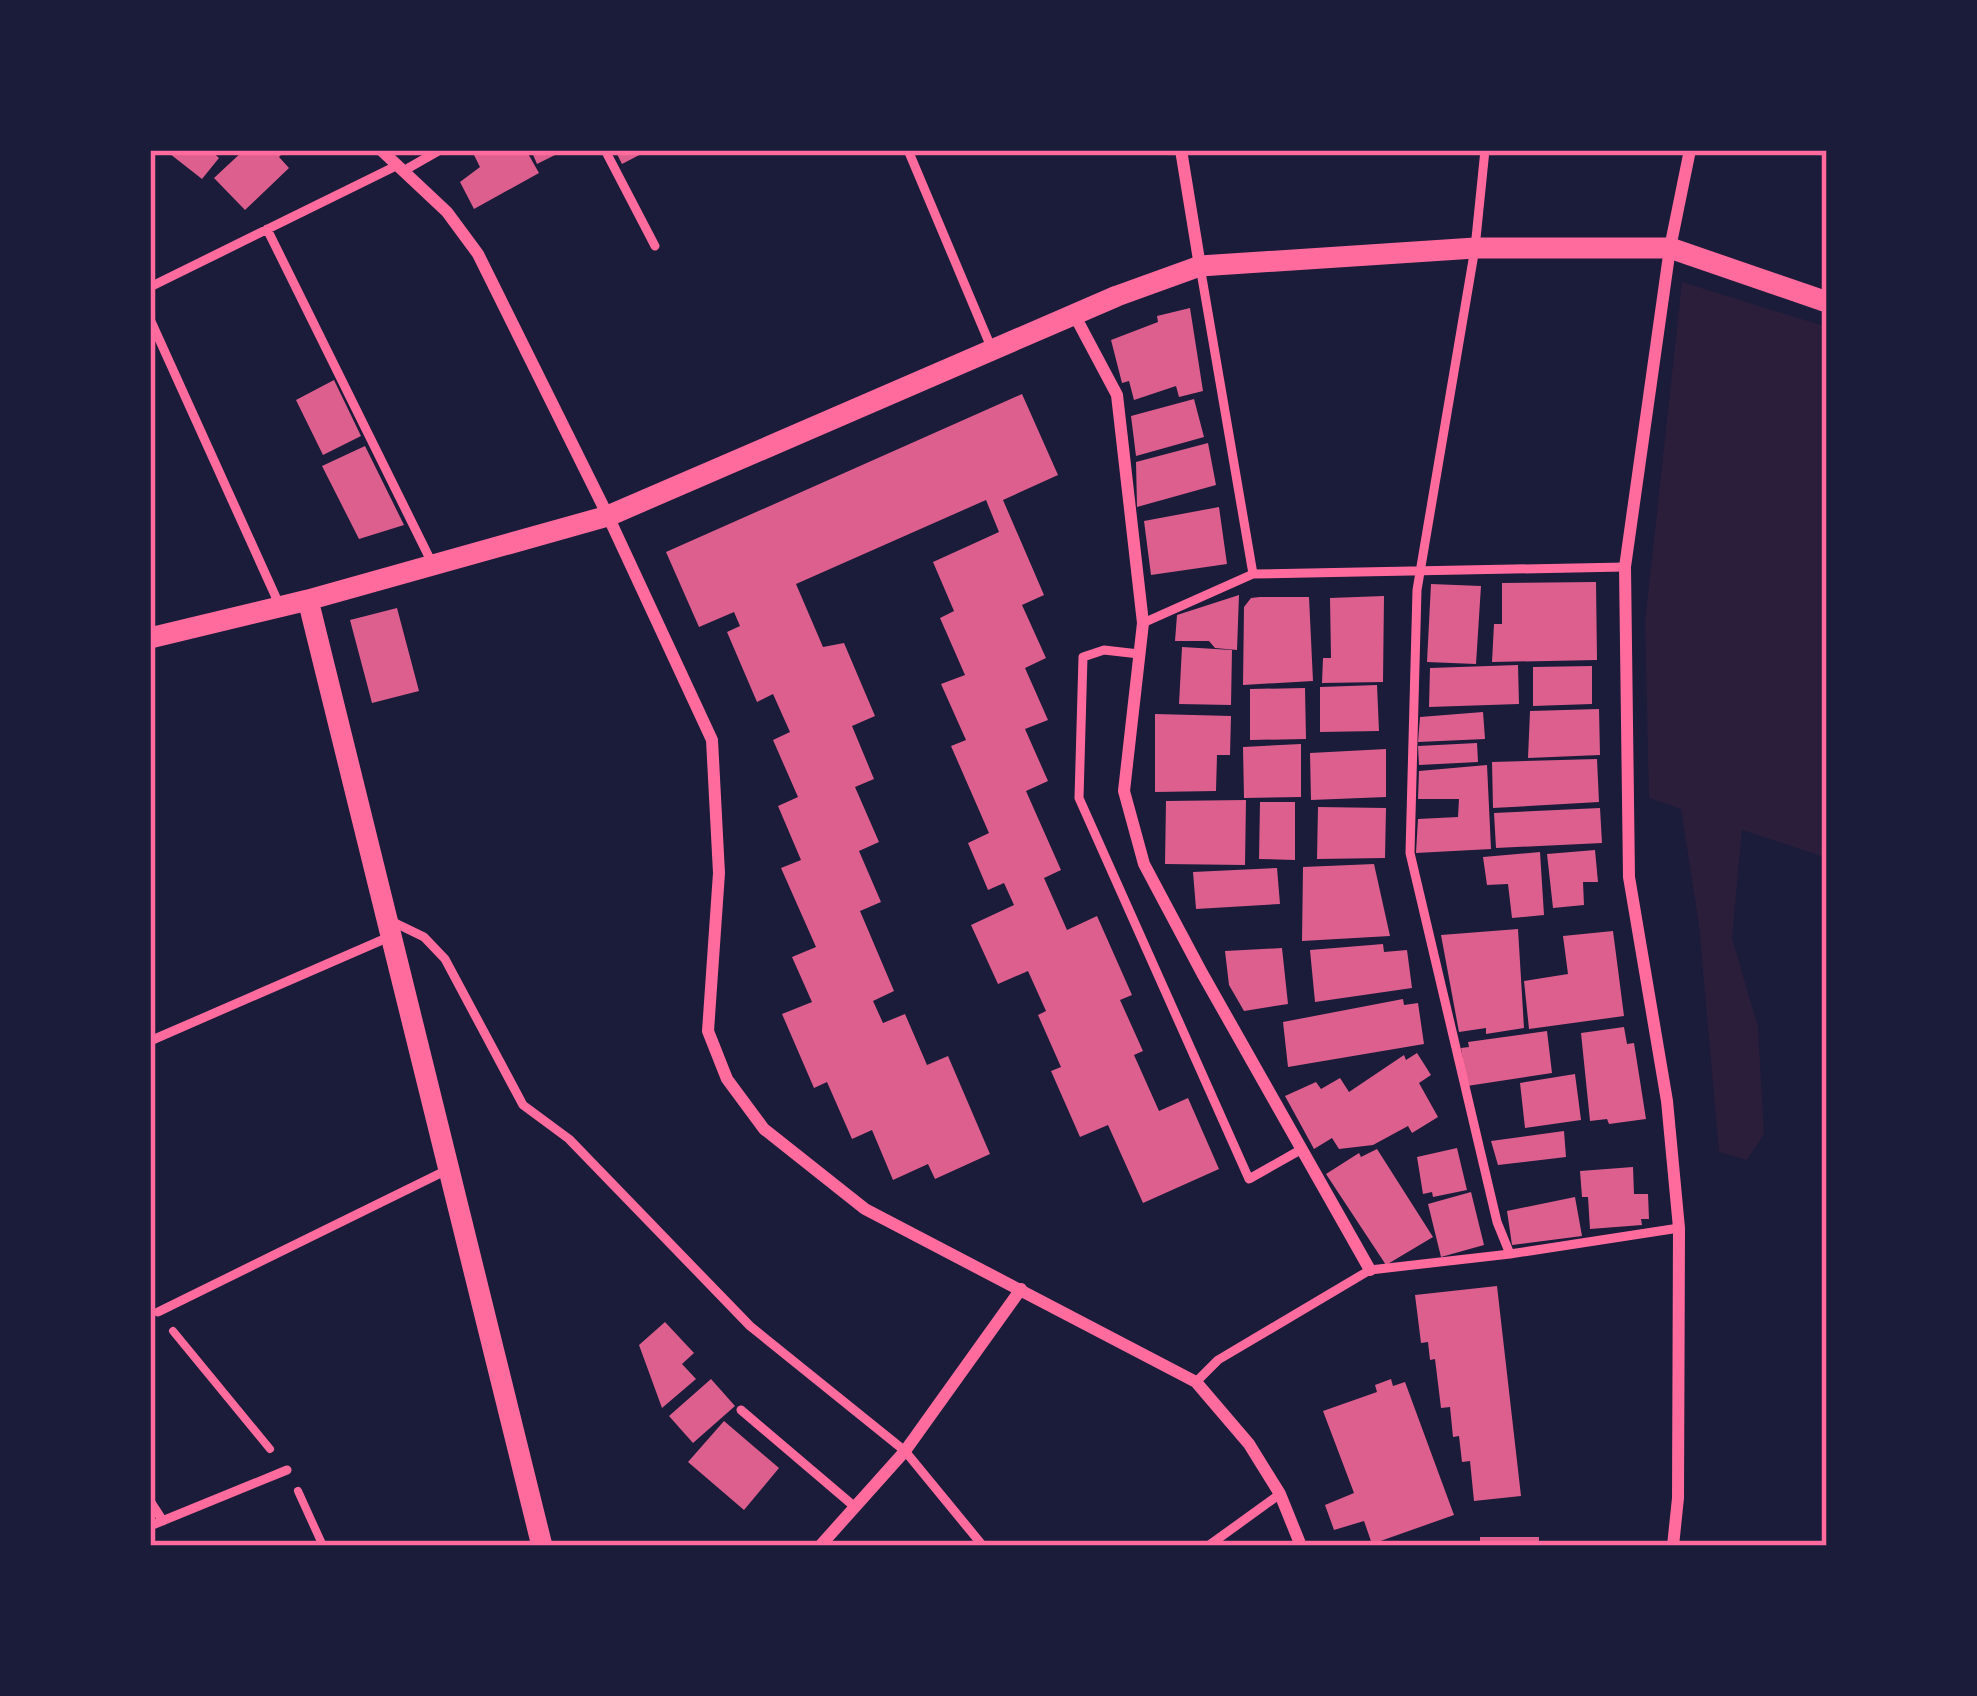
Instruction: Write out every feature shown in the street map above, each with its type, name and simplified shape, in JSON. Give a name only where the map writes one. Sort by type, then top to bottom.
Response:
[{"type":"street","points":[[381,150],[447,212],[478,254],[712,740],[719,873],[708,1031],[727,1079],[764,1129],[865,1209],[1196,1382],[1249,1444],[1280,1494],[1301,1546]]},
{"type":"street","points":[[1180,150],[1200,266]]},
{"type":"street","points":[[1673,1546],[1678,1498],[1679,1228],[1667,1101],[1629,877],[1625,567],[1670,248],[1690,150]]},
{"type":"street","points":[[150,638],[308,601],[608,516],[1200,266],[1475,248],[1670,248],[1827,302]]},
{"type":"street","points":[[1075,316],[1117,395],[1143,623],[1124,791],[1144,864],[1370,1270]]},
{"type":"street","points":[[308,601],[542,1546]]},
{"type":"street","points":[[820,1546],[905,1451],[1021,1289]]},
{"type":"lane","points":[[150,287],[440,150]]},
{"type":"lane","points":[[605,150],[655,246]]},
{"type":"lane","points":[[908,150],[993,352]]},
{"type":"lane","points":[[1485,150],[1475,248],[1420,572],[1410,853],[1497,1222],[1510,1254]]},
{"type":"lane","points":[[267,229],[433,565]]},
{"type":"lane","points":[[1200,266],[1253,574]]},
{"type":"lane","points":[[150,319],[281,607]]},
{"type":"lane","points":[[1143,623],[1253,574],[1625,567]]},
{"type":"lane","points":[[1139,654],[1104,650],[1083,657],[1079,798],[1249,1179],[1302,1149]]},
{"type":"lane","points":[[150,1041],[386,927],[424,937],[445,959],[523,1105],[569,1139],[750,1326],[905,1451],[983,1546]]},
{"type":"lane","points":[[158,1312],[447,1170]]},
{"type":"lane","points":[[1196,1382],[1218,1360],[1370,1270],[1679,1228]]},
{"type":"lane","points":[[741,1410],[856,1507]]},
{"type":"lane","points":[[150,1526],[287,1470]]},
{"type":"lane","points":[[1208,1546],[1280,1494]]},
{"type":"lane","points":[[150,1501],[163,1521]]},
{"type":"path","points":[[158,1312],[287,1470],[323,1546]]},
{"type":"shaded area","points":[[1682,282],[1827,327],[1827,858],[1742,830],[1732,938],[1758,1027],[1764,1134],[1747,1160],[1719,1152],[1699,925],[1681,809],[1649,798],[1645,622]]},
{"type":"building","points":[[165,150],[210,150],[219,158],[202,179]]},
{"type":"building","points":[[244,150],[286,150],[279,157],[289,168],[245,210],[214,178]]},
{"type":"building","points":[[526,150],[539,173],[474,209],[460,182],[480,167],[473,153]]},
{"type":"building","points":[[531,150],[565,150],[537,164]]},
{"type":"building","points":[[615,150],[649,150],[622,164]]},
{"type":"building","points":[[1190,308],[1203,391],[1179,397],[1176,386],[1134,400],[1129,381],[1122,383],[1111,340],[1158,322],[1157,316]]},
{"type":"building","points":[[334,380],[361,436],[323,455],[296,400]]},
{"type":"building","points":[[1022,394],[1058,475],[1003,500],[1044,595],[1022,605],[1046,658],[1025,668],[1048,720],[1025,729],[1048,781],[1026,791],[1061,870],[1044,878],[1067,930],[1097,916],[1132,995],[1120,1000],[1143,1051],[1134,1055],[1159,1111],[1188,1098],[1219,1169],[1143,1203],[1108,1125],[1080,1137],[1051,1071],[1061,1067],[1038,1015],[1046,1011],[1028,971],[998,984],[971,925],[1014,905],[1004,883],[988,890],[968,843],[989,833],[951,746],[966,740],[941,684],[965,675],[940,618],[954,611],[933,562],[999,532],[986,500],[796,584],[823,647],[844,643],[875,716],[852,726],[874,779],[855,787],[879,842],[859,851],[881,902],[860,911],[894,991],[873,1001],[883,1023],[905,1014],[927,1065],[948,1056],[990,1154],[935,1179],[928,1164],[893,1180],[872,1130],[852,1139],[827,1082],[814,1088],[782,1014],[812,1002],[792,957],[816,947],[781,868],[801,860],[778,806],[798,797],[773,740],[790,732],[773,694],[757,702],[727,632],[740,626],[734,612],[699,627],[666,552]]},
{"type":"building","points":[[1194,399],[1204,437],[1136,456],[1131,416]]},
{"type":"building","points":[[1208,443],[1216,485],[1137,507],[1136,462]]},
{"type":"building","points":[[365,446],[404,525],[359,539],[322,466]]},
{"type":"building","points":[[1219,507],[1227,564],[1151,575],[1144,521]]},
{"type":"building","points":[[1596,582],[1597,660],[1492,662],[1494,624],[1502,624],[1502,583]]},
{"type":"building","points":[[1431,584],[1481,586],[1476,664],[1427,662]]},
{"type":"building","points":[[1239,595],[1237,650],[1215,648],[1209,641],[1175,641],[1177,615]]},
{"type":"building","points":[[1384,596],[1383,682],[1322,683],[1323,658],[1331,658],[1330,598]]},
{"type":"building","points":[[1309,597],[1313,681],[1243,685],[1244,607],[1251,598]]},
{"type":"building","points":[[397,608],[419,691],[372,703],[350,620]]},
{"type":"building","points":[[1182,647],[1232,650],[1231,705],[1179,704]]},
{"type":"building","points":[[1518,665],[1519,704],[1429,707],[1430,668]]},
{"type":"building","points":[[1592,666],[1592,704],[1533,706],[1533,667]]},
{"type":"building","points":[[1377,685],[1379,731],[1320,732],[1320,687]]},
{"type":"building","points":[[1305,688],[1306,739],[1250,740],[1250,689]]},
{"type":"building","points":[[1599,709],[1600,755],[1528,758],[1530,711]]},
{"type":"building","points":[[1483,712],[1485,739],[1418,742],[1420,717]]},
{"type":"building","points":[[1155,714],[1231,716],[1230,755],[1217,755],[1216,791],[1155,792]]},
{"type":"building","points":[[1477,743],[1478,762],[1419,765],[1418,746]]},
{"type":"building","points":[[1301,744],[1301,797],[1244,798],[1243,747]]},
{"type":"building","points":[[1386,749],[1386,797],[1311,800],[1310,753]]},
{"type":"building","points":[[1597,759],[1599,802],[1493,808],[1492,762]]},
{"type":"building","points":[[1487,765],[1491,849],[1416,853],[1418,819],[1458,817],[1459,799],[1418,799],[1419,771]]},
{"type":"building","points":[[1246,800],[1245,865],[1165,864],[1166,801]]},
{"type":"building","points":[[1260,802],[1295,802],[1295,860],[1259,859]]},
{"type":"building","points":[[1318,807],[1386,808],[1385,858],[1317,859]]},
{"type":"building","points":[[1600,808],[1602,843],[1496,848],[1494,813]]},
{"type":"building","points":[[1595,850],[1598,882],[1583,882],[1584,905],[1553,908],[1547,854]]},
{"type":"building","points":[[1540,852],[1544,915],[1512,918],[1508,884],[1487,885],[1483,857]]},
{"type":"building","points":[[1374,864],[1390,936],[1302,941],[1303,867]]},
{"type":"building","points":[[1277,868],[1280,904],[1196,909],[1193,872]]},
{"type":"building","points":[[1518,929],[1524,1028],[1486,1034],[1486,1028],[1459,1032],[1441,935]]},
{"type":"building","points":[[1613,931],[1624,1016],[1529,1029],[1524,981],[1568,974],[1563,936]]},
{"type":"building","points":[[1383,944],[1384,952],[1407,950],[1412,988],[1315,1002],[1310,950]]},
{"type":"building","points":[[1282,948],[1288,1004],[1244,1011],[1229,985],[1225,951]]},
{"type":"building","points":[[1403,999],[1404,1005],[1418,1003],[1424,1044],[1288,1067],[1283,1022]]},
{"type":"building","points":[[1624,1027],[1627,1044],[1634,1043],[1646,1119],[1609,1124],[1607,1119],[1590,1121],[1581,1033]]},
{"type":"building","points":[[1547,1031],[1552,1073],[1467,1086],[1461,1048],[1469,1047],[1468,1042]]},
{"type":"building","points":[[1417,1053],[1431,1075],[1419,1083],[1438,1117],[1412,1133],[1408,1126],[1373,1145],[1339,1149],[1332,1138],[1314,1149],[1285,1096],[1316,1082],[1321,1089],[1340,1078],[1349,1092],[1404,1055],[1406,1060]]},
{"type":"building","points":[[1575,1074],[1581,1120],[1525,1128],[1520,1083]]},
{"type":"building","points":[[1564,1131],[1566,1157],[1498,1165],[1491,1141]]},
{"type":"building","points":[[1457,1148],[1467,1190],[1433,1197],[1432,1192],[1423,1194],[1417,1157]]},
{"type":"building","points":[[1377,1149],[1433,1237],[1386,1265],[1326,1174],[1359,1153],[1361,1157]]},
{"type":"building","points":[[1633,1167],[1634,1194],[1648,1194],[1649,1219],[1641,1219],[1642,1225],[1590,1229],[1580,1171]]},
{"type":"building","points":[[1471,1192],[1484,1245],[1441,1257],[1428,1204]]},
{"type":"building","points":[[1575,1197],[1582,1236],[1512,1245],[1507,1211]]},
{"type":"building","points":[[1497,1286],[1521,1496],[1474,1501],[1470,1461],[1462,1462],[1450,1407],[1441,1408],[1435,1359],[1430,1360],[1428,1342],[1421,1343],[1415,1295]]},
{"type":"building","points":[[665,1322],[694,1353],[682,1364],[696,1379],[662,1408],[639,1345]]},
{"type":"building","points":[[711,1379],[735,1406],[693,1443],[669,1416]]},
{"type":"building","points":[[1391,1379],[1393,1386],[1405,1382],[1454,1515],[1372,1544],[1364,1521],[1334,1530],[1325,1505],[1354,1493],[1323,1411],[1377,1392],[1375,1385]]},
{"type":"building","points":[[724,1421],[779,1468],[744,1510],[688,1462]]},
{"type":"building","points":[[1480,1537],[1539,1537],[1539,1546],[1480,1546]]}]
